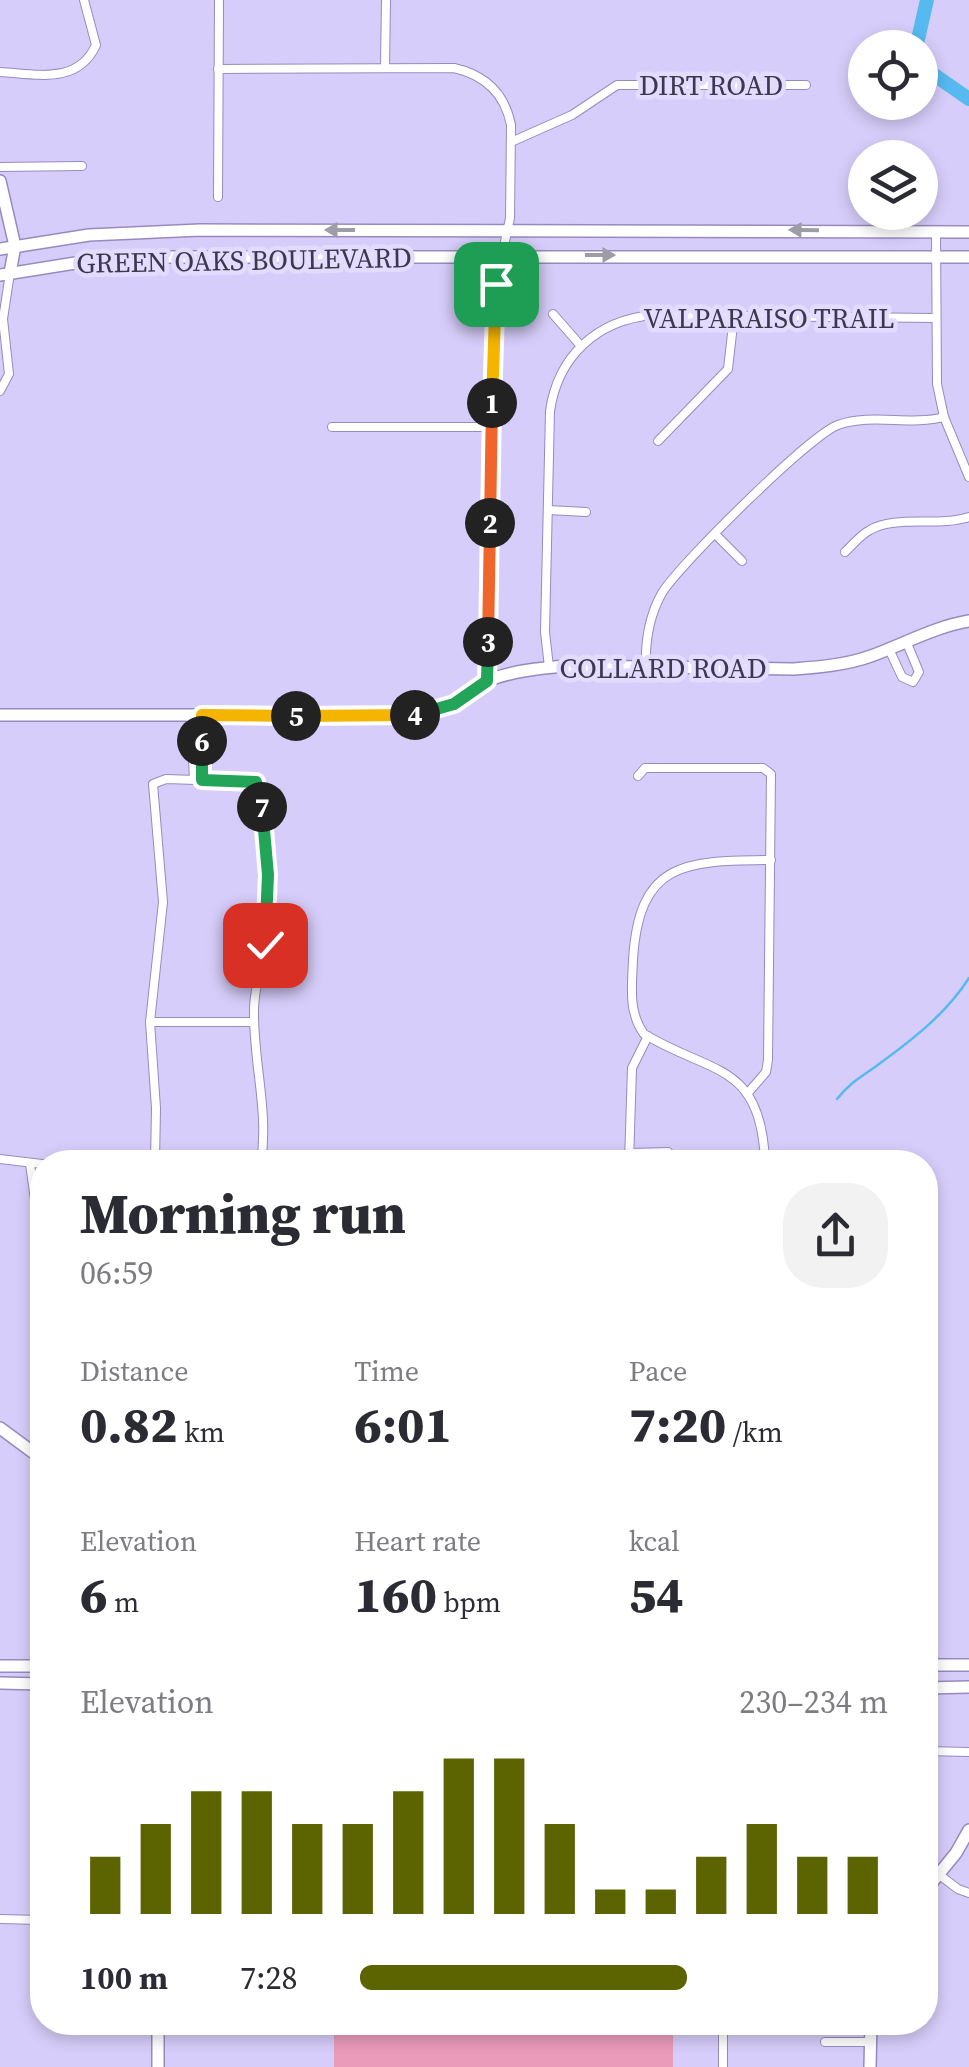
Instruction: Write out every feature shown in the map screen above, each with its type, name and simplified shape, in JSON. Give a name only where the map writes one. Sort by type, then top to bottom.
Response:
[{"type":"main road","points":[[0,181],[15,246],[5,274]]},
{"type":"main road","points":[[0,249],[118,233],[200,230],[969,232]]},
{"type":"main road","name":"GREEN OAKS BOULEVARD","points":[[5,274],[94,260],[170,257],[969,257]]},
{"type":"main road","name":"COLLARD ROAD","points":[[0,714],[424,714],[454,704],[487,681],[549,668],[809,668],[857,661],[969,622]]},
{"type":"main road","points":[[0,1428],[30,1450]]},
{"type":"main road","points":[[938,1666],[969,1665]]},
{"type":"main road","points":[[0,1666],[30,1666]]},
{"type":"main road","points":[[0,1683],[30,1684]]},
{"type":"main road","points":[[938,1688],[969,1687]]},
{"type":"main road","points":[[939,1874],[969,1830]]},
{"type":"main road","points":[[158,2035],[158,2067]]},
{"type":"main road","points":[[870,2035],[870,2067]]},
{"type":"street","points":[[0,72],[61,75],[84,64],[96,45],[84,0]]},
{"type":"street","points":[[218,197],[219,0]]},
{"type":"street","points":[[385,67],[386,0]]},
{"type":"street","points":[[218,70],[446,67],[491,84],[505,106],[511,142],[508,230],[494,298],[487,681]]},
{"type":"street","name":"DIRT ROAD","points":[[511,142],[572,114],[618,86],[806,85]]},
{"type":"street","points":[[0,167],[82,166]]},
{"type":"street","points":[[936,232],[936,375],[944,417],[969,478]]},
{"type":"street","points":[[0,392],[9,374],[3,319],[5,274]]},
{"type":"street","points":[[553,314],[580,346]]},
{"type":"street","name":"VALPARAISO TRAIL","points":[[549,668],[545,638],[551,403],[559,377],[580,346],[601,330],[652,314],[936,318]]},
{"type":"street","points":[[658,441],[728,369],[734,316]]},
{"type":"street","points":[[646,667],[648,632],[660,598],[678,572],[813,440],[830,428],[854,422],[920,422],[944,417]]},
{"type":"street","points":[[332,427],[491,427]]},
{"type":"street","points":[[548,510],[586,512]]},
{"type":"street","points":[[845,552],[878,526],[941,524],[969,517]]},
{"type":"street","points":[[716,535],[742,561]]},
{"type":"street","points":[[888,649],[902,677],[913,682],[919,672],[906,641]]},
{"type":"street","points":[[197,715],[198,780]]},
{"type":"street","points":[[638,776],[645,768],[763,768],[770,774],[768,1060],[766,1072],[747,1094]]},
{"type":"street","points":[[153,1150],[156,1108],[150,1022],[163,902],[153,784],[166,779],[256,782],[260,795],[268,875],[265,945],[254,1004],[262,1099],[261,1150]]},
{"type":"street","points":[[764,1150],[761,1126],[747,1094],[716,1066],[648,1036],[637,1024],[631,994],[635,931],[645,899],[663,878],[690,865],[771,860]]},
{"type":"street","points":[[150,1022],[254,1022]]},
{"type":"street","points":[[629,1150],[632,1068],[648,1036]]},
{"type":"street","points":[[0,1159],[30,1164]]},
{"type":"street","points":[[938,1751],[969,1752]]},
{"type":"street","points":[[939,1874],[969,1893]]},
{"type":"street","points":[[0,1919],[30,1920]]},
{"type":"street","points":[[723,2035],[724,2067]]},
{"type":"street","points":[[825,2042],[870,2042]]},
{"type":"shaded area","points":[[334,2035],[673,2035],[673,2067],[334,2067]]},
{"type":"waterway","points":[[920,30],[927,0]]},
{"type":"waterway","points":[[938,77],[969,99]]},
{"type":"waterway","points":[[837,1099],[928,1025],[969,978]]},
{"type":"route","points":[[265,945],[268,875],[260,795],[256,782],[202,780],[202,715],[424,714],[454,704],[487,681],[496,284]]}]
